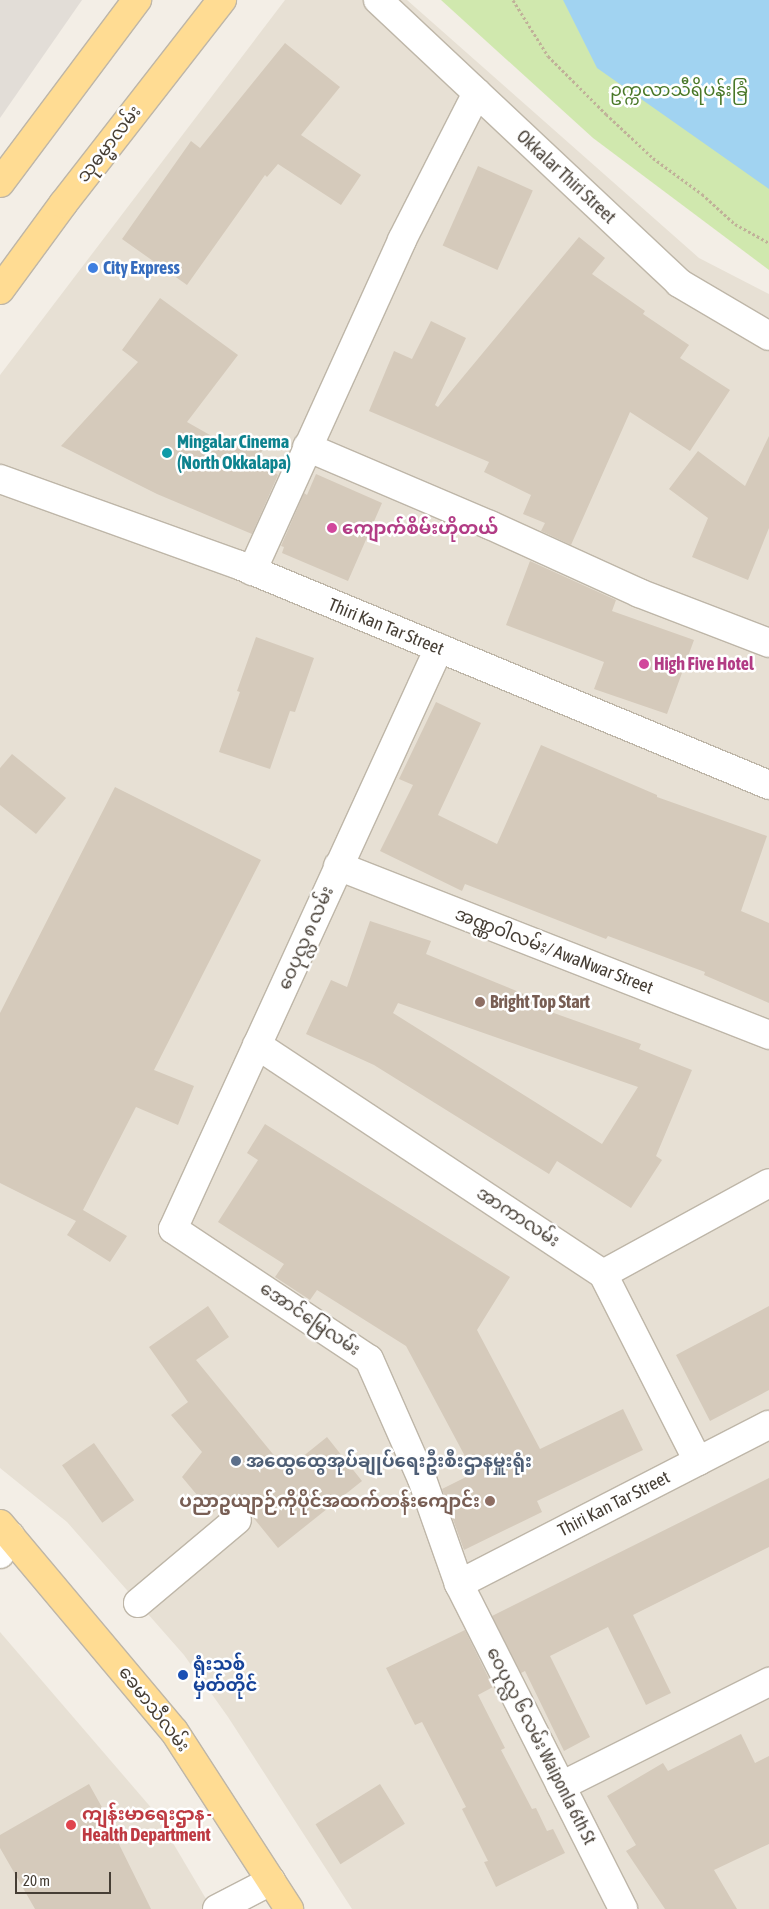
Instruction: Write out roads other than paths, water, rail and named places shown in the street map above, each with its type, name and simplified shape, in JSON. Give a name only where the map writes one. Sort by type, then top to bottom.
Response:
[{"type":"main road","points":[[0,183],[137,0]]},
{"type":"main road","name":"သုဓမ္မာလမ်း","points":[[0,290],[63,204],[222,0]]},
{"type":"main road","name":"ခေမာသီလမ်း","points":[[3,1538],[174,1731],[289,1909]]},
{"type":"street","name":"Okkalar Thiri Street","points":[[378,0],[679,283],[769,336]]},
{"type":"street","points":[[252,571],[402,240],[477,93]]},
{"type":"street","points":[[307,447],[490,524],[639,592],[769,643]]},
{"type":"street","name":"Thiri Kan Tar Street","points":[[0,479],[252,571],[769,785]]},
{"type":"street","name":"ဝေပုလ္လ ၈ လမ်း","points":[[173,1229],[438,648]]},
{"type":"street","name":"အဏ္ဏဝါလမ်း/ AwaNwar Street","points":[[338,866],[769,1035]]},
{"type":"street","name":"အာကာလမ်း","points":[[257,1045],[603,1274],[698,1461]]},
{"type":"street","points":[[603,1274],[769,1183]]},
{"type":"street","name":"အောင်မြေလမ်း","points":[[173,1229],[369,1358],[422,1479],[459,1584]]},
{"type":"street","name":"Thiri Kan Tar Street","points":[[459,1584],[769,1425]]},
{"type":"street","points":[[138,1602],[237,1520]]},
{"type":"street","name":"ဝေပုလ္လ ၆ လမ်း Waiponla 6th St","points":[[459,1584],[623,1909]]},
{"type":"street","points":[[561,1786],[769,1682]]},
{"type":"street","points":[[217,1909],[271,1881]]},
{"type":"water","points":[[563,0],[769,0],[769,189],[597,68]]},
{"type":"place","name":"City Express","points":[[93,268]]},
{"type":"place","name":"Mingalar Cinema (North Okkalapa)","points":[[167,453]]},
{"type":"place","name":"ကျောက်စိမ်းဟိုတယ်","points":[[332,528]]},
{"type":"place","name":"High Five Hotel","points":[[644,664]]},
{"type":"place","name":"Bright Top Start","points":[[480,1002]]},
{"type":"place","name":"အထွေထွေအုပ်ချုပ်ရေးဦးစီးဌာနမှူးရုံး","points":[[236,1461]]},
{"type":"place","name":"ပညာဥယျာဉ်ကိုပိုင်အထက်တန်းကျောင်း","points":[[490,1501]]},
{"type":"place","name":"ရုံးသစ် မှတ်တိုင်","points":[[183,1675]]},
{"type":"place","name":"ကျန်းမာရေးဌာန - Health Department","points":[[71,1825]]},
{"type":"park label","name":"ဥက္ကလာသီရိပန်းခြံ","points":[[679,90]]}]
